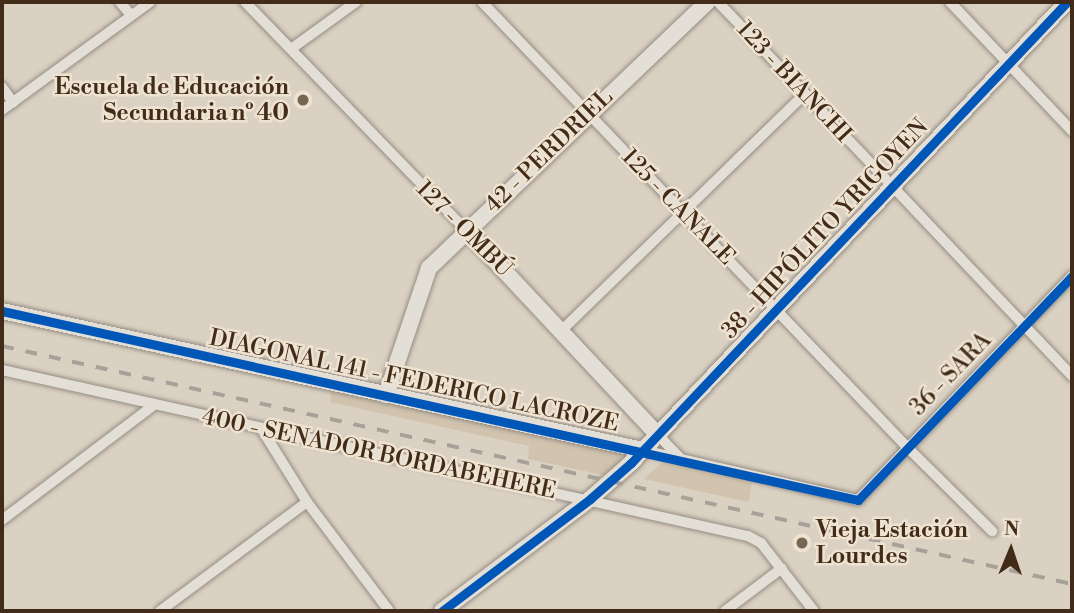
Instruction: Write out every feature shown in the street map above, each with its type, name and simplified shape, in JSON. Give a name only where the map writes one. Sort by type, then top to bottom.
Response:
[{"type":"street","points":[[120,2],[131,15]]},
{"type":"street","points":[[2,110],[150,2]]},
{"type":"street","name":"127 - OMBÚ","points":[[245,2],[562,330],[681,459]]},
{"type":"street","points":[[291,49],[356,2]]},
{"type":"street","name":"125 - CANALE","points":[[482,2],[907,447],[992,531]]},
{"type":"street","name":"42 - PERDRIEL","points":[[386,395],[425,273],[466,230],[707,2]]},
{"type":"street","name":"123 - BIANCHI","points":[[718,2],[1072,376]]},
{"type":"street","points":[[950,2],[1072,131]]},
{"type":"street","name":"38 - HIPÓLITO YRIGOYEN","points":[[442,611],[590,499],[643,450],[1067,2]]},
{"type":"street","points":[[2,87],[13,102]]},
{"type":"street","points":[[562,330],[805,94]]},
{"type":"street","name":"36 - SARA","points":[[858,500],[1072,276]]},
{"type":"street","name":"DIAGONAL 141 - FEDERICO LACROZE","points":[[2,312],[643,450],[858,500]]},
{"type":"street","name":"400 - SENADOR BORDABEHERE","points":[[2,370],[590,499],[755,538],[782,568]]},
{"type":"street","points":[[2,520],[154,405]]},
{"type":"street","points":[[261,428],[307,502],[389,611]]},
{"type":"street","points":[[160,611],[307,502]]},
{"type":"street","points":[[725,611],[782,568],[814,611]]},
{"type":"shaded area","points":[[331,389],[619,452],[622,460],[608,476],[528,459],[529,446],[330,402]]},
{"type":"shaded area","points":[[663,462],[752,482],[749,502],[644,479]]},
{"type":"railway","points":[[2,346],[1072,584]]},
{"type":"cycle path","points":[[442,611],[590,499],[631,463],[1067,2]]},
{"type":"cycle path","points":[[2,311],[858,500],[1072,276]]},
{"type":"place","name":"Escuela de Educación Secundaria nº 40","points":[[303,100]]},
{"type":"place","name":"Vieja Estación Lourdes","points":[[802,543]]}]
